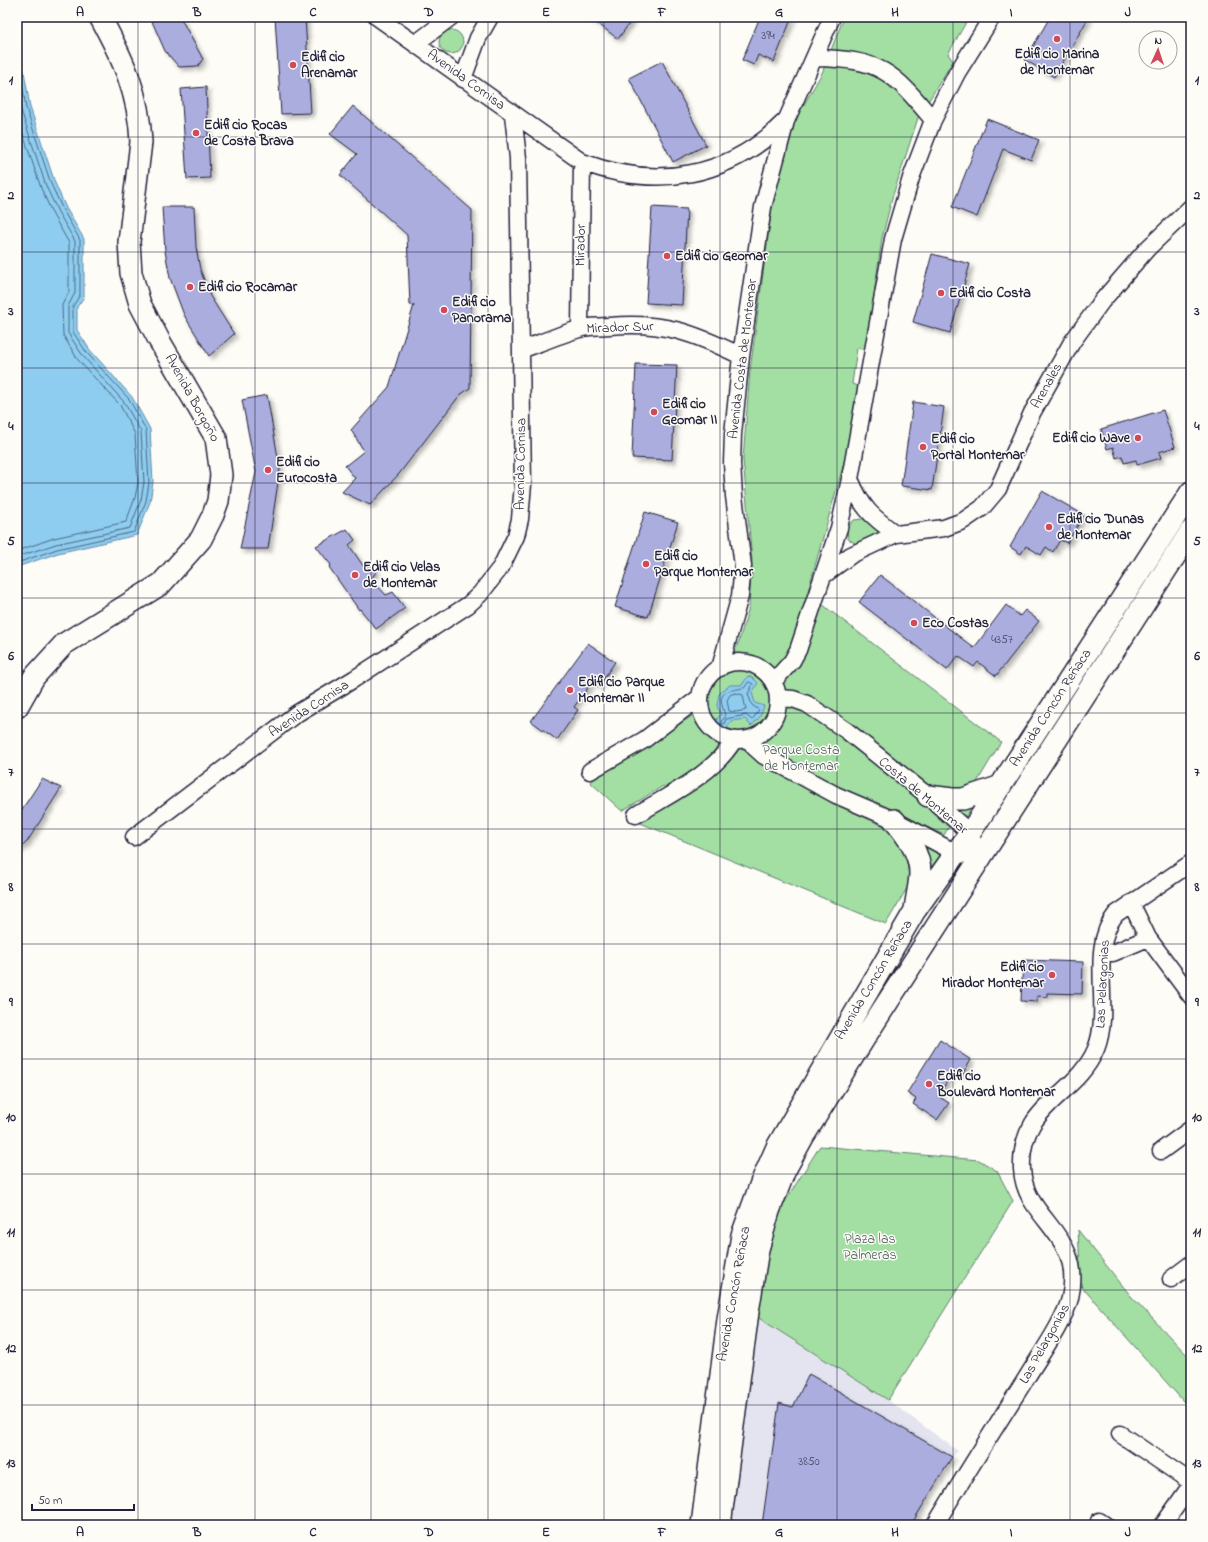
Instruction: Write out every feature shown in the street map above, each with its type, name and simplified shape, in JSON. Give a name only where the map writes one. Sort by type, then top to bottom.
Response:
[{"type":"main road","name":"Avenida Borgoño","points":[[17,707],[34,677],[44,664],[64,644],[161,584],[177,567],[192,550],[208,527],[214,514],[220,487],[221,462],[216,438],[147,318],[135,289],[129,258],[129,242],[141,142],[141,126],[131,79],[124,61],[100,17]]},
{"type":"main road","name":"Avenida Concón Reñaca","points":[[702,1525],[733,1286],[742,1235],[750,1208],[777,1147],[914,912],[1001,786],[1191,492]]},
{"type":"main road","name":"Avenida Concón Reñaca","points":[[720,1525],[748,1312],[758,1249],[772,1204],[785,1170],[803,1137],[979,857],[1191,531]]},
{"type":"main road","points":[[928,796],[963,799],[1001,786]]},
{"type":"main road","points":[[894,820],[910,840],[917,858],[920,872],[914,912]]},
{"type":"street","name":"Avenida Cornisa","points":[[134,837],[296,714],[354,679],[468,605],[491,581],[501,567],[514,541],[520,519],[522,501],[518,158],[514,115],[377,17]]},
{"type":"street","points":[[416,44],[451,17]]},
{"type":"street","points":[[463,78],[478,38],[490,17]]},
{"type":"street","name":"Avenida Costa de Montemar","points":[[720,668],[740,596],[743,566],[732,463],[741,356],[763,206],[786,121],[832,17]]},
{"type":"street","points":[[773,682],[792,661],[798,650],[839,528],[850,479],[893,239],[910,178],[933,120],[957,74],[992,17]]},
{"type":"street","points":[[815,58],[860,61],[885,71],[898,80],[933,120]]},
{"type":"street","points":[[514,115],[582,162],[599,169],[636,176],[654,177],[689,174],[723,164],[739,157],[769,138],[786,121]]},
{"type":"street","name":"Mirador","points":[[580,329],[582,162]]},
{"type":"street","name":"Arenales","points":[[824,575],[851,555],[896,534],[919,532],[954,525],[972,516],[992,498],[1005,476],[1032,413],[1072,342],[1102,301],[1147,249],[1191,207]]},
{"type":"street","name":"Mirador Sur","points":[[521,350],[580,329],[620,325],[653,325],[682,330],[706,339],[741,356]]},
{"type":"street","points":[[850,479],[859,501],[876,520],[896,534]]},
{"type":"street","points":[[731,663],[743,663],[755,666],[765,672],[773,682],[778,698],[777,709],[774,719],[768,728],[759,735],[741,740],[722,737],[712,730],[703,715],[700,697],[704,685],[710,675],[731,663]]},
{"type":"street","points":[[590,771],[644,740],[700,697]]},
{"type":"street","name":"Costa de Montemar","points":[[778,698],[793,699],[807,704],[847,731],[928,796],[970,833],[979,857]]},
{"type":"street","points":[[636,815],[689,782],[719,760],[741,740]]},
{"type":"street","name":"Costa de Montemar","points":[[741,740],[754,747],[764,756],[836,795],[894,820],[956,853],[979,857]]},
{"type":"street","name":"Las Pelargonias","points":[[935,1525],[1049,1342],[1070,1299],[1073,1276],[1068,1254],[1062,1240],[1033,1203],[1024,1182],[1022,1160],[1027,1135],[1037,1115],[1082,1072],[1096,1049],[1102,1024],[1103,953],[1105,934],[1111,920],[1116,914],[1191,863]]},
{"type":"street","points":[[1132,903],[1148,938],[1191,996]]},
{"type":"street","points":[[1103,953],[1113,953],[1148,938]]},
{"type":"street","points":[[1161,1151],[1191,1129]]},
{"type":"street","points":[[1171,1279],[1191,1264]]},
{"type":"street","points":[[1120,1434],[1191,1483],[1163,1525]]},
{"type":"shaded area","points":[[754,1315],[888,1400],[958,1451],[952,1457],[911,1525],[730,1525]]},
{"type":"green space","name":"Parque Costa de Montemar","points":[[844,17],[969,17],[948,54],[953,61],[918,118],[892,198],[882,238],[866,350],[857,348],[852,384],[860,387],[845,459],[808,591],[828,609],[1001,742],[976,784],[927,804],[950,825],[944,835],[900,814],[910,883],[886,924],[638,822],[676,794],[663,786],[622,811],[590,782],[695,714],[711,681],[726,671],[739,641],[749,607],[752,561],[743,459],[750,371],[772,207],[790,129],[822,73]]},
{"type":"green space","points":[[451,30],[456,31],[462,37],[462,47],[456,53],[451,54],[446,53],[440,47],[439,42],[440,37],[446,31]]},
{"type":"green space","points":[[863,519],[881,534],[858,545],[848,539],[847,528],[854,520]]},
{"type":"green space","points":[[977,799],[962,822],[942,805]]},
{"type":"green space","points":[[916,837],[943,852],[926,878]]},
{"type":"green space","name":"Plaza las Palmeras","points":[[820,1146],[979,1160],[997,1171],[1013,1201],[888,1400],[754,1315],[779,1211]]},
{"type":"green space","points":[[1078,1230],[1130,1295],[1191,1359],[1191,1410],[1081,1286]]},
{"type":"water","points":[[17,30],[30,107],[55,183],[66,208],[84,239],[84,297],[77,307],[77,330],[90,350],[132,397],[150,429],[153,482],[150,502],[137,535],[58,553],[17,567]]},
{"type":"water","points":[[748,676],[752,677],[758,683],[752,693],[755,703],[764,706],[760,717],[751,726],[745,719],[731,721],[726,730],[714,723],[721,714],[717,706],[719,694],[730,685],[742,685]]},
{"type":"building","points":[[150,17],[180,17],[203,59],[198,66],[179,67],[165,51]]},
{"type":"building","name":"Edificio Arenamar","points":[[275,17],[305,17],[311,113],[281,114]]},
{"type":"building","points":[[589,17],[634,17],[618,39]]},
{"type":"building","points":[[760,17],[792,17],[774,62],[758,55],[754,65],[742,60]]},
{"type":"building","name":"Edificio Marina de Montemar","points":[[1050,17],[1089,17],[1054,77],[1025,60]]},
{"type":"building","points":[[662,61],[706,145],[673,162],[629,78]]},
{"type":"building","name":"Edificio Rocas de Costa Brava","points":[[206,87],[210,178],[187,179],[181,89]]},
{"type":"building","name":"Edificio Panorama","points":[[353,106],[472,210],[470,388],[460,395],[399,474],[370,505],[342,492],[355,478],[345,466],[364,451],[351,430],[389,387],[414,305],[410,305],[407,235],[340,175],[357,154],[330,134]]},
{"type":"building","points":[[987,119],[1039,140],[1031,160],[1003,149],[977,217],[952,207]]},
{"type":"building","name":"Edificio Rocamar","points":[[162,207],[194,207],[196,247],[200,269],[210,296],[234,334],[209,356],[184,315],[170,278],[165,251]]},
{"type":"building","name":"Edificio Geomar","points":[[652,207],[687,209],[682,305],[646,303]]},
{"type":"building","name":"Edificio Costa","points":[[932,254],[970,264],[950,333],[913,322]]},
{"type":"building","name":"Edificio Geomar II","points":[[636,364],[677,365],[672,460],[632,458]]},
{"type":"building","name":"Edificio Eurocosta","points":[[267,395],[280,469],[268,549],[240,549],[256,472],[242,400]]},
{"type":"building","name":"Edificio Portal Montemar","points":[[913,402],[944,407],[932,490],[901,486]]},
{"type":"building","name":"Edificio Wave","points":[[1163,410],[1175,447],[1159,452],[1161,458],[1137,465],[1136,460],[1124,463],[1122,456],[1116,458],[1113,447],[1107,449],[1101,429]]},
{"type":"building","name":"Edificio Dunas de Montemar","points":[[1042,491],[1084,515],[1067,543],[1060,540],[1053,552],[1046,547],[1041,555],[1026,546],[1021,554],[1010,547]]},
{"type":"building","name":"Edificio Parque Montemar","points":[[645,512],[678,522],[648,617],[615,607]]},
{"type":"building","name":"Edificio Velas de Montemar","points":[[347,529],[355,540],[349,545],[364,567],[372,564],[377,571],[371,579],[386,595],[393,592],[405,608],[376,629],[360,609],[359,610],[329,567],[331,565],[316,546]]},
{"type":"building","name":"Eco Costas","points":[[880,575],[974,648],[1006,605],[1020,616],[1025,610],[1039,621],[996,676],[978,662],[974,667],[958,656],[947,670],[859,602]]},
{"type":"building","name":"Edificio Parque Montemar II","points":[[588,643],[615,662],[598,687],[592,682],[574,707],[578,710],[557,740],[531,721]]},
{"type":"building","points":[[42,779],[61,788],[27,842],[17,851],[17,817]]},
{"type":"building","name":"Edificio Mirador Montemar","points":[[1023,960],[1083,962],[1082,994],[1047,993],[1047,997],[1037,996],[1037,1002],[1021,1001]]},
{"type":"building","name":"Edificio Boulevard Montemar","points":[[940,1040],[971,1060],[962,1075],[954,1071],[938,1096],[949,1103],[937,1120],[913,1104],[916,1099],[907,1093]]},
{"type":"building","points":[[809,1374],[952,1457],[911,1525],[762,1525],[779,1403],[793,1407]]},
{"type":"place","name":"Edificio Marina de Montemar","points":[[1057,39]]},
{"type":"place","name":"Edificio Arenamar","points":[[293,65]]},
{"type":"place","name":"Edificio Rocas de Costa Brava","points":[[196,133]]},
{"type":"place","name":"Edificio Geomar","points":[[667,256]]},
{"type":"place","name":"Edificio Rocamar","points":[[190,287]]},
{"type":"place","name":"Edificio Costa","points":[[941,293]]},
{"type":"place","name":"Edificio Panorama","points":[[444,310]]},
{"type":"place","name":"Edificio Geomar II","points":[[654,412]]},
{"type":"place","name":"Edificio Wave","points":[[1138,438]]},
{"type":"place","name":"Edificio Portal Montemar","points":[[923,447]]},
{"type":"place","name":"Edificio Eurocosta","points":[[268,470]]},
{"type":"place","name":"Edificio Dunas de Montemar","points":[[1049,527]]},
{"type":"place","name":"Edificio Parque Montemar","points":[[646,564]]},
{"type":"place","name":"Edificio Velas de Montemar","points":[[355,575]]},
{"type":"place","name":"Eco Costas","points":[[914,623]]},
{"type":"place","name":"Edificio Parque Montemar II","points":[[570,690]]},
{"type":"place","name":"Edificio Mirador Montemar","points":[[1052,975]]},
{"type":"place","name":"Edificio Boulevard Montemar","points":[[929,1084]]}]
